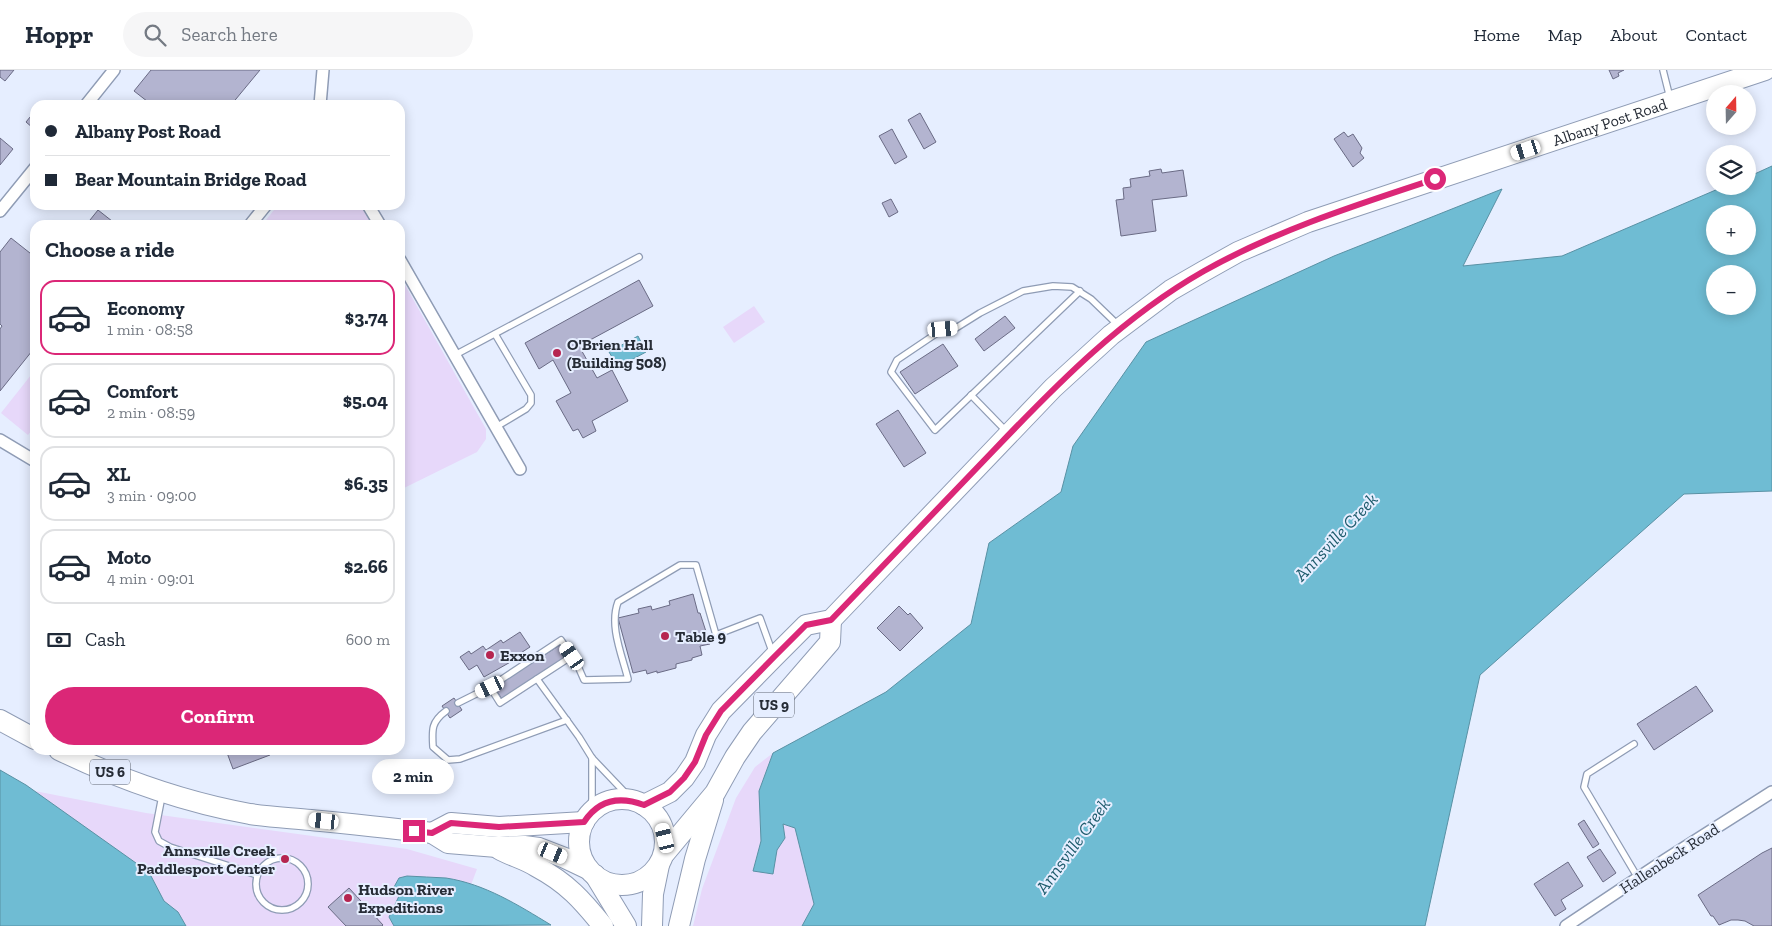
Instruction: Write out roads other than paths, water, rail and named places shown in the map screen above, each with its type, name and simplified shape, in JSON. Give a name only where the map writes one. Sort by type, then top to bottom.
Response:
[{"type":"highway","name":"Albany Post Road","points":[[831,620],[1060,381],[1120,328],[1171,290],[1238,252],[1352,206],[1765,70]]},
{"type":"highway","name":"US 9","points":[[587,818],[606,803],[618,800],[638,803],[670,792],[684,778],[695,762],[706,735],[721,711],[806,625],[831,620],[830,642],[752,732],[715,793]]},
{"type":"highway","points":[[0,720],[30,735]]},
{"type":"highway","name":"US 6","points":[[69,755],[90,765],[163,791],[251,814],[432,833],[448,843],[497,848],[524,846],[539,848],[565,858],[592,872]]},
{"type":"highway","points":[[592,872],[608,882],[622,885],[636,882],[649,875],[715,793]]},
{"type":"highway","points":[[679,926],[690,876],[715,793]]},
{"type":"highway","points":[[638,803],[655,814],[662,826],[665,838],[653,894],[652,926]]},
{"type":"highway","points":[[587,818],[580,836],[579,850],[626,926]]},
{"type":"highway","name":"US 6","points":[[432,833],[451,823],[499,827],[587,818]]},
{"type":"highway","name":"US 6","points":[[497,848],[536,866],[565,884],[603,926]]},
{"type":"street","points":[[90,100],[114,70]]},
{"type":"street","points":[[320,100],[323,70]]},
{"type":"street","points":[[0,211],[30,174]]},
{"type":"street","points":[[254,220],[262,210]]},
{"type":"street","points":[[405,269],[520,469]]},
{"type":"street","points":[[0,440],[30,458]]},
{"type":"street","name":"Hallenbeck Road","points":[[1566,926],[1772,792]]},
{"type":"lane","points":[[1663,70],[1672,102]]},
{"type":"lane","points":[[455,356],[639,257]]},
{"type":"lane","points":[[1080,291],[935,430],[891,372],[897,360],[943,329],[956,328],[1024,291],[1053,286],[1072,287],[1080,291],[1091,299],[1120,328]]},
{"type":"lane","points":[[495,334],[531,395],[531,403],[526,408],[496,427]]},
{"type":"lane","points":[[972,395],[1009,434]]},
{"type":"lane","points":[[458,703],[506,678],[561,640],[577,664],[584,680],[628,679],[615,625],[618,602],[680,566],[696,565],[716,635],[760,618],[774,657]]},
{"type":"lane","points":[[490,687],[500,703],[543,673],[572,656]]},
{"type":"lane","points":[[537,679],[592,758],[638,803]]},
{"type":"lane","points":[[446,711],[435,721],[432,736],[433,747],[448,760],[460,759],[567,720]]},
{"type":"lane","points":[[1634,744],[1587,774],[1584,787],[1638,878]]},
{"type":"lane","points":[[587,818],[592,800],[592,758]]},
{"type":"lane","points":[[163,791],[155,832],[159,841],[170,847],[258,875]]},
{"type":"lane","points":[[283,858],[291,859],[299,864],[308,877],[306,894],[302,901],[287,910],[269,906],[262,901],[258,893],[256,884],[258,875],[261,868],[267,862],[283,858]]},
{"type":"water","name":"Annsville Creek","points":[[1772,166],[1772,491],[1684,494],[1480,675],[1425,926],[802,926],[814,904],[795,828],[783,824],[785,838],[777,850],[773,874],[753,871],[761,841],[759,791],[773,753],[886,692],[971,624],[989,543],[1061,492],[1073,446],[1146,342],[1334,256],[1502,189],[1463,266],[1562,256],[1706,194],[1756,195],[1756,173]]},
{"type":"water","points":[[638,336],[646,352],[618,367],[609,352]]},
{"type":"water","points":[[0,770],[26,785],[143,868],[151,876],[164,901],[178,912],[186,926],[0,926]]},
{"type":"water","points":[[407,876],[446,878],[474,885],[501,896],[551,925],[394,926],[389,917],[399,896],[394,887],[399,878]]},
{"type":"place","name":"O'Brien Hall (Building 508)","points":[[557,353]]},
{"type":"place","name":"Table 9","points":[[665,636]]},
{"type":"place","name":"Exxon","points":[[490,655]]},
{"type":"place","name":"Annsville Creek Paddlesport Center","points":[[285,859]]},
{"type":"place","name":"Hudson River Expeditions","points":[[348,898]]}]
